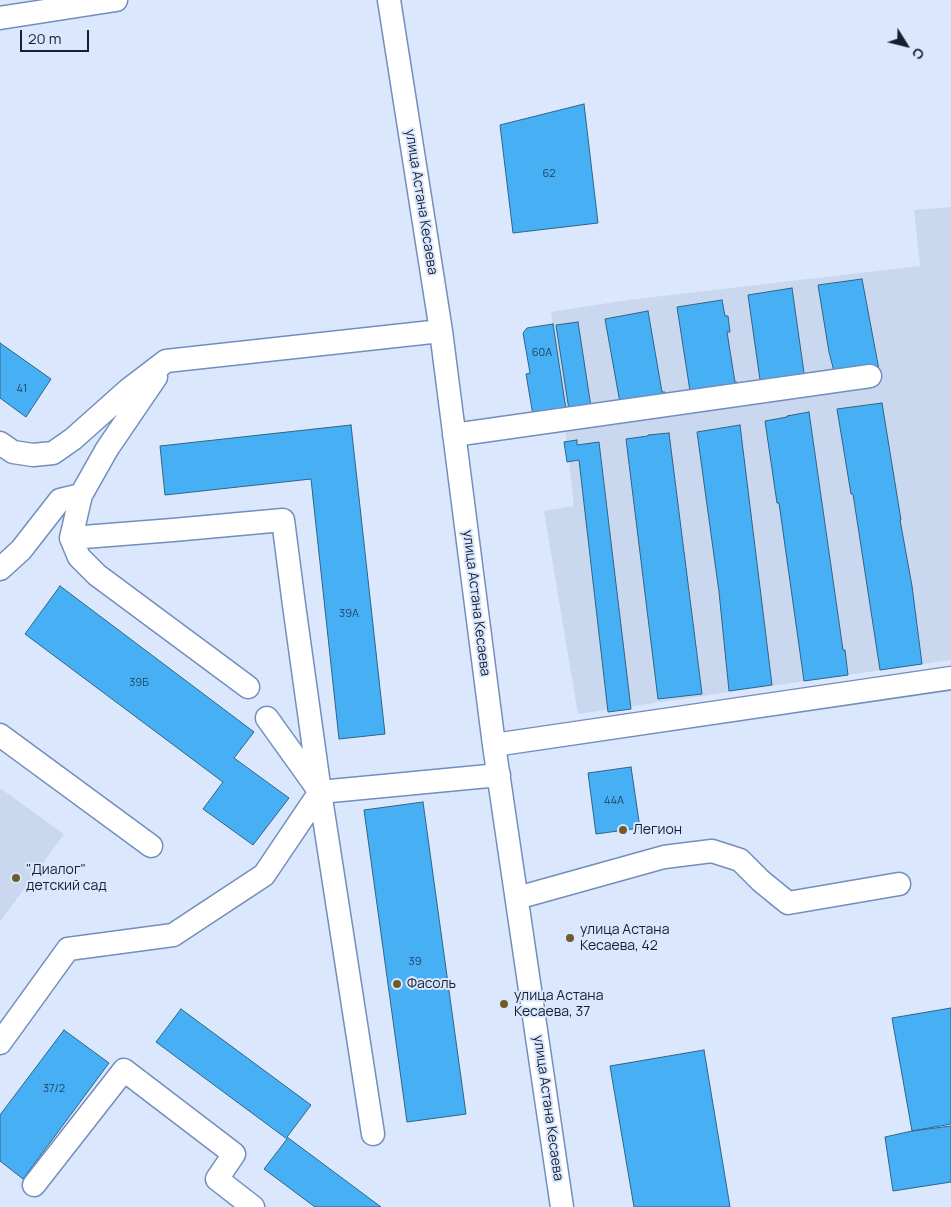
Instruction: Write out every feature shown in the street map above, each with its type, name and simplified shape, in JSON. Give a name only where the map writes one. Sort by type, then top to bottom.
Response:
[{"type":"street","points":[[0,18],[116,0]]},
{"type":"street","name":"улица Астана Кесаева","points":[[389,0],[441,331],[494,745],[562,1207]]},
{"type":"street","points":[[0,443],[14,452],[33,455],[53,453],[73,439],[128,390],[166,362],[441,331]]},
{"type":"street","points":[[166,362],[107,449],[81,495],[71,538],[79,557],[97,575],[248,687]]},
{"type":"street","points":[[454,435],[870,376]]},
{"type":"street","points":[[0,569],[21,550],[60,500],[81,495]]},
{"type":"street","points":[[71,538],[283,520],[320,792],[373,1134]]},
{"type":"street","points":[[494,745],[951,678]]},
{"type":"street","points":[[268,718],[320,792]]},
{"type":"street","points":[[0,735],[151,846]]},
{"type":"street","points":[[320,792],[499,775]]},
{"type":"street","points":[[0,1044],[68,949],[173,935],[264,875],[320,792]]},
{"type":"street","points":[[517,898],[664,857],[712,851],[740,860],[761,881],[788,903],[899,884]]},
{"type":"street","points":[[34,1186],[124,1070],[234,1154],[217,1179],[253,1207]]},
{"type":"shaded area","points":[[951,207],[951,660],[578,714],[544,511],[574,506],[551,312],[628,300],[920,266],[914,210]]},
{"type":"shaded area","name":"\"Диалог\" детский сад","points":[[0,788],[64,834],[0,922]]},
{"type":"building","points":[[584,104],[598,223],[513,233],[500,125]]},
{"type":"building","points":[[862,279],[880,375],[837,383],[829,352],[818,285]]},
{"type":"building","points":[[792,288],[806,387],[762,394],[748,295]]},
{"type":"building","points":[[722,300],[725,316],[728,316],[730,332],[727,332],[739,397],[692,404],[677,307]]},
{"type":"building","points":[[648,311],[662,392],[665,392],[668,407],[622,414],[605,319]]},
{"type":"building","points":[[578,322],[593,420],[571,423],[556,325]]},
{"type":"building","points":[[553,324],[567,416],[534,421],[526,374],[530,373],[523,333],[527,328]]},
{"type":"building","points":[[0,343],[51,379],[26,417],[0,398]]},
{"type":"building","points":[[882,403],[912,586],[922,664],[880,670],[853,494],[851,494],[837,409]]},
{"type":"building","points":[[809,412],[848,675],[804,681],[779,503],[777,503],[765,421]]},
{"type":"building","points":[[351,425],[385,734],[339,739],[311,479],[165,495],[160,446]]},
{"type":"building","points":[[740,425],[772,685],[729,691],[719,592],[697,432]]},
{"type":"building","points":[[669,433],[702,694],[658,699],[626,439]]},
{"type":"building","points":[[577,440],[577,445],[599,442],[631,709],[608,712],[579,460],[567,462],[564,442]]},
{"type":"building","points":[[60,586],[254,732],[234,758],[289,798],[253,845],[203,809],[223,782],[25,634]]},
{"type":"building","points":[[631,767],[640,828],[596,834],[588,773]]},
{"type":"building","points":[[423,802],[466,1114],[407,1122],[364,810]]},
{"type":"building","points":[[951,1008],[951,1124],[912,1131],[892,1018]]},
{"type":"building","points":[[181,1009],[311,1105],[287,1137],[381,1207],[315,1207],[264,1169],[287,1139],[156,1042]]},
{"type":"building","points":[[64,1030],[109,1063],[23,1179],[0,1161],[0,1115]]},
{"type":"building","points":[[704,1050],[730,1207],[634,1207],[610,1066]]},
{"type":"building","points":[[951,1126],[951,1182],[893,1191],[885,1137]]},
{"type":"place","name":"Легион","points":[[623,830]]},
{"type":"place","name":"\"Диалог\" детский сад","points":[[16,878]]},
{"type":"place","name":"улица Астана Кесаева, 42","points":[[570,938]]},
{"type":"place","name":"Фасоль","points":[[397,984]]},
{"type":"place","name":"улица Астана Кесаева, 37","points":[[504,1004]]}]
